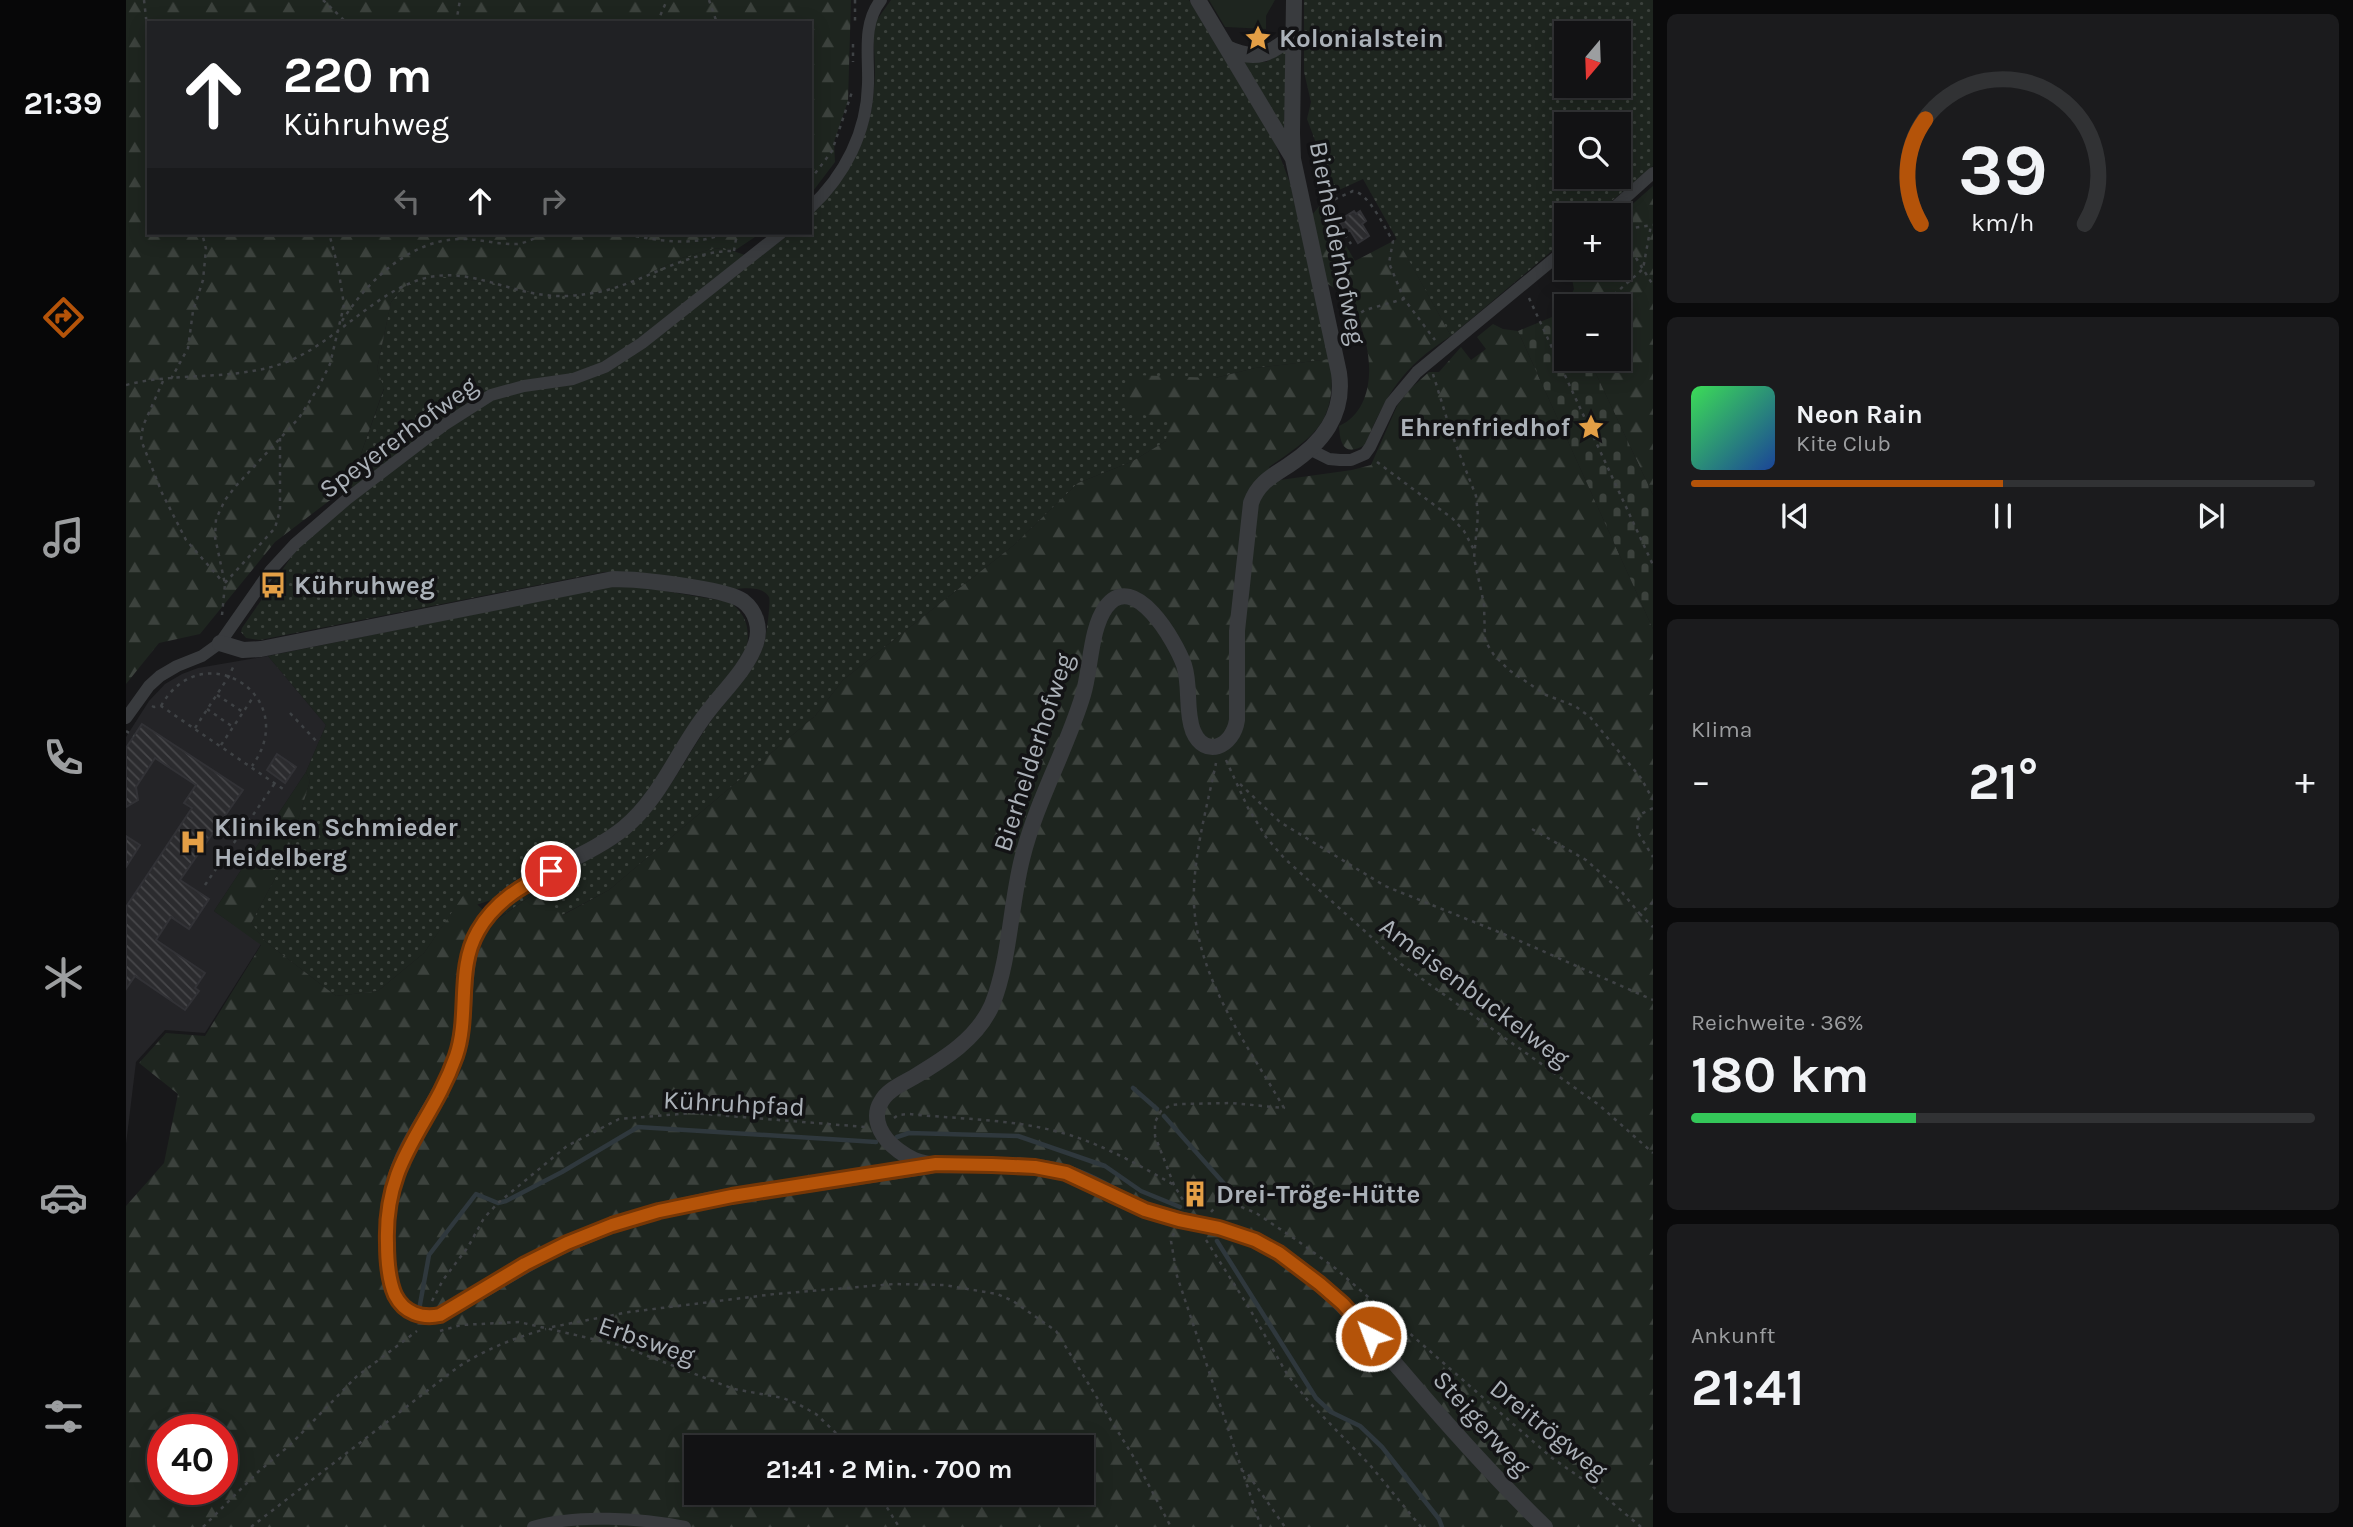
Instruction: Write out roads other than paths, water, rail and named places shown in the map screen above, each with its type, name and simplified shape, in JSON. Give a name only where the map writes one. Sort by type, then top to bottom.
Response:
[{"type":"street","points":[[812,206],[839,174],[857,143],[867,97],[869,24],[881,0]]},
{"type":"street","points":[[1198,0],[1293,159]]},
{"type":"street","name":"Bierhelderhofweg","points":[[936,1164],[914,1160],[887,1139],[879,1127],[878,1109],[886,1095],[952,1053],[969,1038],[982,1024],[991,1005],[1001,973],[1022,857],[1039,805],[1083,697],[1101,615],[1111,601],[1125,597],[1137,600],[1147,607],[1163,626],[1184,665],[1194,731],[1203,743],[1219,746],[1230,739],[1237,723],[1237,631],[1251,503],[1261,484],[1323,436],[1331,425],[1338,404],[1340,383],[1293,159],[1294,0]]},
{"type":"street","points":[[1227,48],[1250,56],[1264,55],[1294,34]]},
{"type":"street","points":[[1619,203],[1653,173]]},
{"type":"street","name":"Speyererhofweg","points":[[220,643],[271,570],[295,544],[347,499],[444,425],[491,395],[524,386],[573,379],[605,368],[642,343],[778,235]]},
{"type":"street","points":[[1309,449],[1340,460],[1351,460],[1364,454],[1395,398],[1408,381],[1554,259]]},
{"type":"street","points":[[126,718],[144,692],[160,676],[202,656],[220,643],[237,649],[274,647],[613,579],[658,583],[737,598],[748,606],[756,619],[758,633],[751,655],[699,722],[665,780],[642,811],[604,843],[519,888],[495,908],[476,934],[466,970],[463,1024],[456,1055],[402,1161],[392,1188],[388,1211],[387,1261],[393,1290],[398,1301],[407,1310],[428,1317],[448,1311],[525,1264],[567,1243],[635,1218],[708,1200],[936,1164]]},
{"type":"street","name":"Steigerweg","points":[[936,1164],[1052,1169],[1085,1180],[1145,1210],[1243,1235],[1266,1245],[1327,1291],[1361,1325],[1459,1436],[1545,1527]]},
{"type":"street","points":[[533,1527],[577,1520],[642,1521],[685,1527]]},
{"type":"waterway","points":[[1133,1088],[1157,1109]]},
{"type":"waterway","points":[[1164,1116],[1235,1196]]},
{"type":"waterway","points":[[419,1310],[429,1255],[476,1194],[498,1203],[506,1201],[638,1127],[876,1142]]},
{"type":"waterway","points":[[897,1137],[909,1133],[1018,1136],[1105,1166],[1141,1191],[1180,1207]]},
{"type":"waterway","points":[[1217,1241],[1316,1398],[1331,1412],[1360,1426],[1382,1447],[1439,1519],[1442,1527]]},
{"type":"place","name":"Kolonialstein","points":[[1258,38]]},
{"type":"place","name":"Ehrenfriedhof","points":[[1591,427]]},
{"type":"place","name":"Kühruhweg","points":[[273,585]]},
{"type":"place","name":"Kliniken Schmieder Heidelberg","points":[[193,842]]},
{"type":"place","name":"Drei-Tröge-Hütte","points":[[1195,1194]]}]
